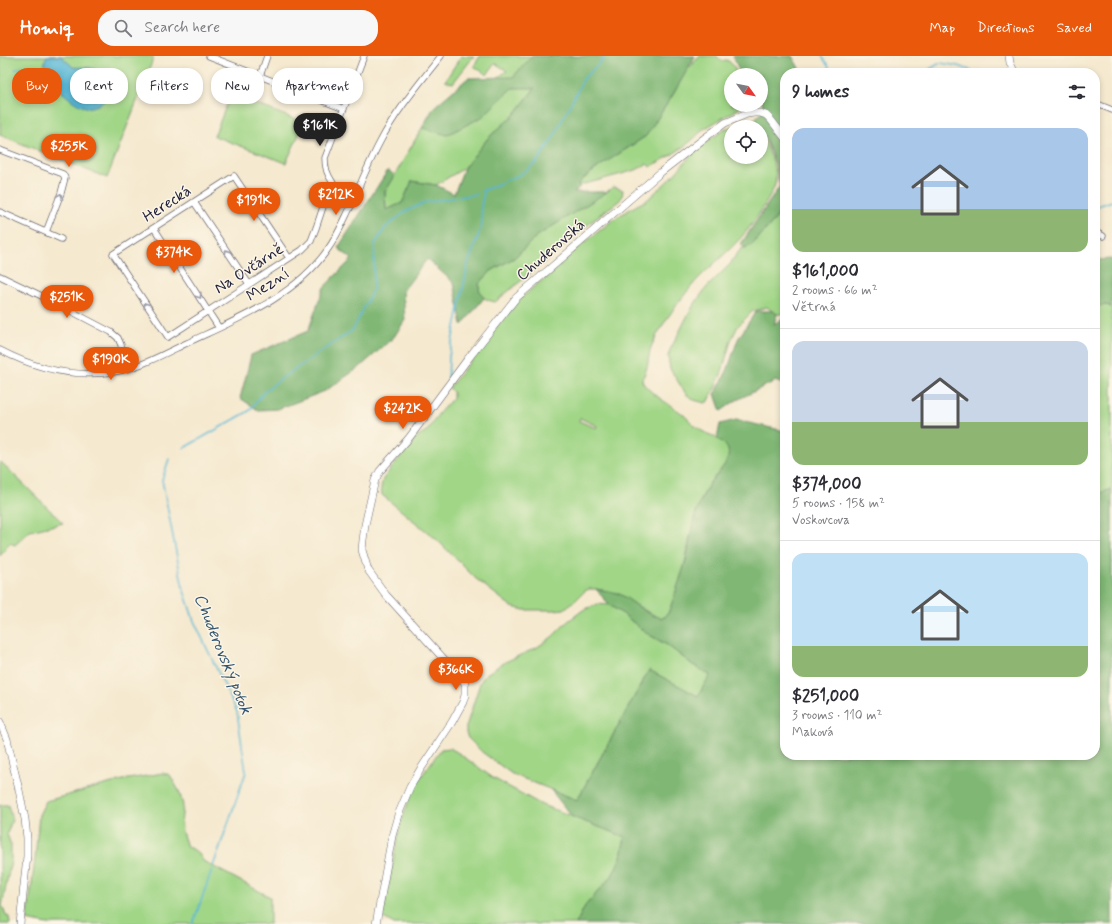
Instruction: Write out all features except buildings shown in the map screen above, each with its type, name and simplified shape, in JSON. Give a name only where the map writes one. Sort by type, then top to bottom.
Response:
[{"type":"street","points":[[209,56],[240,68]]},
{"type":"street","points":[[263,68],[267,56]]},
{"type":"street","points":[[264,78],[344,109],[364,56]]},
{"type":"street","name":"Mezní","points":[[0,350],[21,361],[52,370],[93,374],[114,372],[156,358],[250,313],[278,296],[297,283],[315,265],[328,248],[340,230],[380,142],[410,94],[441,56]]},
{"type":"street","points":[[1009,56],[1012,68]]},
{"type":"street","points":[[1100,105],[1112,110]]},
{"type":"street","name":"Na Ovčárně","points":[[168,337],[302,250],[311,241],[330,186],[333,182],[325,167],[325,158],[344,109]]},
{"type":"street","name":"Chuderovská","points":[[376,924],[392,836],[398,815],[410,787],[458,711],[465,695],[465,683],[386,595],[368,570],[362,550],[362,540],[375,480],[380,471],[409,438],[505,310],[516,298],[660,173],[725,123],[747,114],[760,113],[766,115],[780,132]]},
{"type":"street","points":[[0,150],[63,174],[65,178],[61,193],[46,232]]},
{"type":"street","name":"Herecká","points":[[168,337],[113,254],[234,176],[289,258]]},
{"type":"street","points":[[194,202],[248,284]]},
{"type":"street","points":[[0,212],[60,239]]},
{"type":"street","points":[[154,228],[219,328]]},
{"type":"street","points":[[0,276],[111,332],[118,338],[121,345],[126,369]]},
{"type":"street","points":[[0,722],[7,739],[19,790],[27,838],[28,856],[20,924]]},
{"type":"green space","points":[[0,56],[154,57],[150,68],[136,68],[136,103],[107,178],[0,135]]},
{"type":"green space","points":[[461,56],[474,56],[453,83],[445,81]]},
{"type":"green space","points":[[480,56],[560,56],[514,115],[489,137],[464,168],[436,185],[412,181],[402,203],[386,210],[385,192],[422,128],[507,71],[495,63],[487,75],[474,66]]},
{"type":"green space","points":[[532,56],[695,56],[674,93],[646,136],[585,177],[578,184],[581,186],[574,192],[607,192],[537,236],[514,258],[491,271],[479,284],[480,292],[484,298],[462,325],[454,283],[427,259],[403,291],[405,320],[394,337],[360,367],[325,391],[278,409],[258,410],[240,398],[251,355],[308,331],[324,287],[352,259],[338,248],[388,170],[395,176],[385,192],[386,210],[402,203],[412,181],[436,185],[454,194],[464,168],[489,137],[514,115],[535,88],[512,88],[482,117],[447,135],[422,128],[434,107],[468,78],[513,77]]},
{"type":"green space","points":[[700,56],[717,56],[722,61],[726,60],[730,62],[734,68],[724,68],[724,112],[733,112],[702,130],[685,146],[650,167],[647,164],[636,170],[578,186],[580,182],[600,166],[646,136],[674,93],[686,71]]},
{"type":"green space","points":[[733,56],[792,56],[799,68],[780,68],[780,186],[776,165],[768,146],[768,120],[754,120],[761,112],[768,112],[768,68],[738,68]]},
{"type":"green space","points":[[227,104],[256,104],[304,123],[286,163],[214,136]]},
{"type":"green space","points":[[724,130],[724,164],[768,164],[768,149],[775,168],[776,179],[770,196],[748,230],[696,281],[667,319],[652,346],[647,369],[642,381],[645,386],[684,415],[697,428],[722,441],[728,448],[729,453],[726,463],[704,492],[698,507],[693,521],[686,558],[676,593],[668,613],[665,617],[658,617],[617,593],[596,589],[589,589],[585,591],[564,609],[524,610],[512,607],[475,578],[436,539],[382,495],[381,487],[383,479],[416,437],[428,430],[439,413],[453,398],[453,392],[449,388],[485,343],[508,310],[551,274],[572,253],[614,219],[647,200],[672,177],[693,153]],"holes":[[[580,418],[597,426],[596,428],[579,421]]]},
{"type":"green space","points":[[780,186],[780,213],[753,244],[745,248],[741,244]]},
{"type":"green space","points":[[614,187],[623,190],[622,197],[619,201],[598,216],[563,247],[495,302],[488,300],[481,295],[479,284],[491,271],[514,258],[537,236]]},
{"type":"green space","points":[[780,214],[780,314],[773,312],[767,307],[753,311],[738,326],[731,340],[722,372],[709,401],[705,403],[694,400],[686,394],[670,369],[668,356],[670,350],[690,311],[707,287],[731,263],[742,248],[753,244]]},
{"type":"green space","points":[[1112,259],[1112,307],[1106,305],[1100,306],[1100,260]]},
{"type":"green space","points":[[1106,305],[1112,307],[1112,489],[1100,493],[1100,306]]},
{"type":"green space","points":[[756,311],[773,311],[777,314],[774,324],[780,321],[780,383],[775,381],[735,401],[721,411],[715,394],[727,371],[738,339]]},
{"type":"green space","points":[[736,420],[780,430],[780,760],[1100,760],[1100,493],[1112,489],[1112,924],[576,924],[585,906],[612,876],[621,857],[625,837],[572,817],[551,790],[577,800],[649,670],[698,696],[710,675],[693,665],[667,645],[646,633],[623,614],[609,605],[596,589],[620,594],[654,616],[662,618],[666,616],[671,607],[686,560],[696,511],[709,484],[721,470],[727,459],[727,449],[724,444],[717,439],[720,424]]},
{"type":"green space","points":[[0,461],[63,523],[30,531],[15,545],[10,543],[0,556]]},
{"type":"green space","points":[[598,604],[609,605],[623,614],[646,633],[667,645],[693,665],[710,675],[698,696],[649,670],[577,800],[512,774],[482,752],[468,738],[466,727],[480,683],[485,675],[503,663],[536,648],[552,637],[567,622],[583,610]]},
{"type":"green space","points":[[450,748],[493,778],[542,805],[625,836],[621,857],[612,876],[585,906],[576,924],[394,924],[382,917],[400,826],[413,788],[441,749]]},
{"type":"green space","points":[[163,773],[170,775],[179,791],[183,805],[181,824],[182,832],[187,847],[197,852],[203,861],[270,897],[270,924],[48,924],[27,920],[39,815],[46,801],[123,780]]},
{"type":"green space","points":[[0,805],[8,805],[12,820],[7,834],[11,845],[11,861],[2,906],[6,915],[9,917],[10,924],[0,924]]},
{"type":"water","points":[[47,56],[61,56],[73,67],[89,68],[70,68],[70,99],[62,92],[62,68],[46,68]]},
{"type":"water","points":[[78,104],[100,104],[92,107],[81,106]]},
{"type":"waterway","name":"Chuderovský potok","points":[[482,191],[519,175],[536,163],[553,138],[584,78],[601,62],[605,56]]},
{"type":"waterway","points":[[822,56],[829,68]]},
{"type":"waterway","points":[[932,68],[940,63],[964,68]]},
{"type":"waterway","points":[[23,68],[46,66]]},
{"type":"waterway","points":[[448,381],[449,356],[468,264],[482,225],[481,207],[484,190]]},
{"type":"waterway","name":"Chuderovský potok","points":[[184,448],[249,411],[265,391],[353,330],[373,289],[375,244],[385,228],[405,212],[426,202],[476,194]]},
{"type":"waterway","points":[[1100,205],[1112,201]]},
{"type":"waterway","name":"Chuderovský potok","points":[[169,459],[162,480],[183,588],[194,621],[237,712],[246,772],[192,924]]}]
